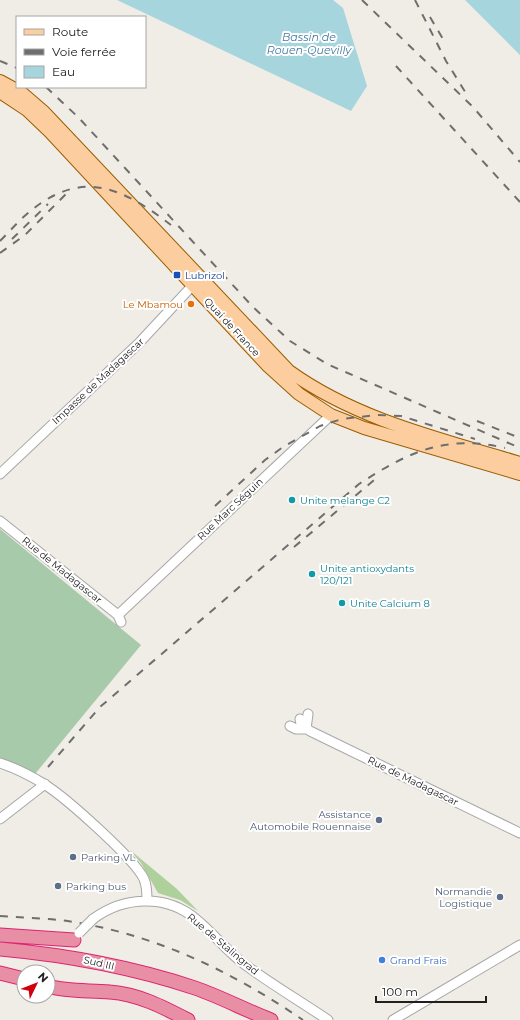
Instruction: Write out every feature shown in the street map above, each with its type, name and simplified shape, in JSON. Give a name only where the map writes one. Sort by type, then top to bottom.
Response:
[{"type":"highway","points":[[0,935],[76,936]]},
{"type":"highway","name":"Sud III","points":[[0,949],[78,958],[163,978],[196,988],[271,1020]]},
{"type":"highway","points":[[0,973],[16,977]]},
{"type":"highway","points":[[56,988],[61,990],[110,992],[132,996],[151,1002],[188,1020]]},
{"type":"main road","name":"Quai de France","points":[[0,81],[22,93],[54,122],[280,364],[304,382],[333,400],[369,415],[520,463]]},
{"type":"main road","name":"Quai de France","points":[[0,92],[27,110],[50,132],[288,385],[312,404],[331,415],[364,428],[520,474]]},
{"type":"main road","points":[[333,400],[335,408],[331,415],[345,415],[411,435],[428,435]]},
{"type":"street","name":"Impasse de Madagascar","points":[[0,474],[139,343],[193,285]]},
{"type":"street","name":"Rue Marc Séguin","points":[[119,618],[331,415]]},
{"type":"street","name":"Rue de Madagascar","points":[[0,521],[119,618]]},
{"type":"street","points":[[306,729],[308,714]]},
{"type":"street","points":[[300,719],[306,729]]},
{"type":"street","name":"Rue de Madagascar","points":[[290,726],[296,729],[306,729],[520,832]]},
{"type":"street","points":[[0,763],[45,784],[77,811],[133,863],[146,884],[147,900],[113,907],[93,919],[76,936]]},
{"type":"street","points":[[0,819],[45,784]]},
{"type":"street","name":"Rue de Stalingrad","points":[[147,900],[167,904],[190,914],[243,962],[328,1020]]},
{"type":"street","points":[[393,1020],[520,945]]},
{"type":"green space","points":[[0,529],[141,645],[35,774],[0,759]]},
{"type":"green space","points":[[130,850],[177,889],[198,911],[180,900],[158,893],[141,863]]},
{"type":"water","name":"Bassin de Rouen-Quevilly","points":[[117,0],[333,0],[343,8],[367,86],[351,111]]},
{"type":"water","points":[[465,0],[520,0],[520,55]]},
{"type":"railway","points":[[362,0],[473,107],[520,162]]},
{"type":"railway","points":[[415,0],[446,61],[469,98]]},
{"type":"railway","points":[[430,17],[443,39]]},
{"type":"railway","points":[[0,61],[16,68]]},
{"type":"railway","points":[[396,66],[520,202]]},
{"type":"railway","points":[[47,88],[78,117],[253,307],[290,341],[327,364],[520,448]]},
{"type":"railway","points":[[0,241],[20,220],[52,196],[70,189],[87,187],[104,188],[121,194],[137,202],[171,225]]},
{"type":"railway","points":[[0,253],[25,235],[68,192]]},
{"type":"railway","points":[[12,239],[48,204]]},
{"type":"railway","points":[[215,506],[265,460],[283,447],[320,426],[342,419],[377,415],[401,416],[475,439]]},
{"type":"railway","points":[[477,421],[520,438]]},
{"type":"railway","points":[[48,767],[100,707],[359,484],[394,463],[428,449],[464,443],[484,444],[505,448]]},
{"type":"railway","points":[[294,547],[379,476]]},
{"type":"railway","points":[[0,916],[69,921],[139,937],[168,947],[223,972],[277,1003],[303,1020]]},
{"type":"place","name":"Lubrizol","points":[[177,275]]},
{"type":"place","name":"Le Mbamou","points":[[191,304]]},
{"type":"place","name":"Unite melange C2","points":[[292,500]]},
{"type":"place","name":"Unite antioxydants 120/121","points":[[312,574]]},
{"type":"place","name":"Unite Calcium 8","points":[[342,603]]},
{"type":"place","name":"Assistance Automobile Rouennaise","points":[[379,820]]},
{"type":"place","name":"Parking VL","points":[[73,857]]},
{"type":"place","name":"Parking bus","points":[[58,886]]},
{"type":"place","name":"Normandie Logistique","points":[[500,897]]},
{"type":"place","name":"Grand Frais","points":[[382,960]]}]
